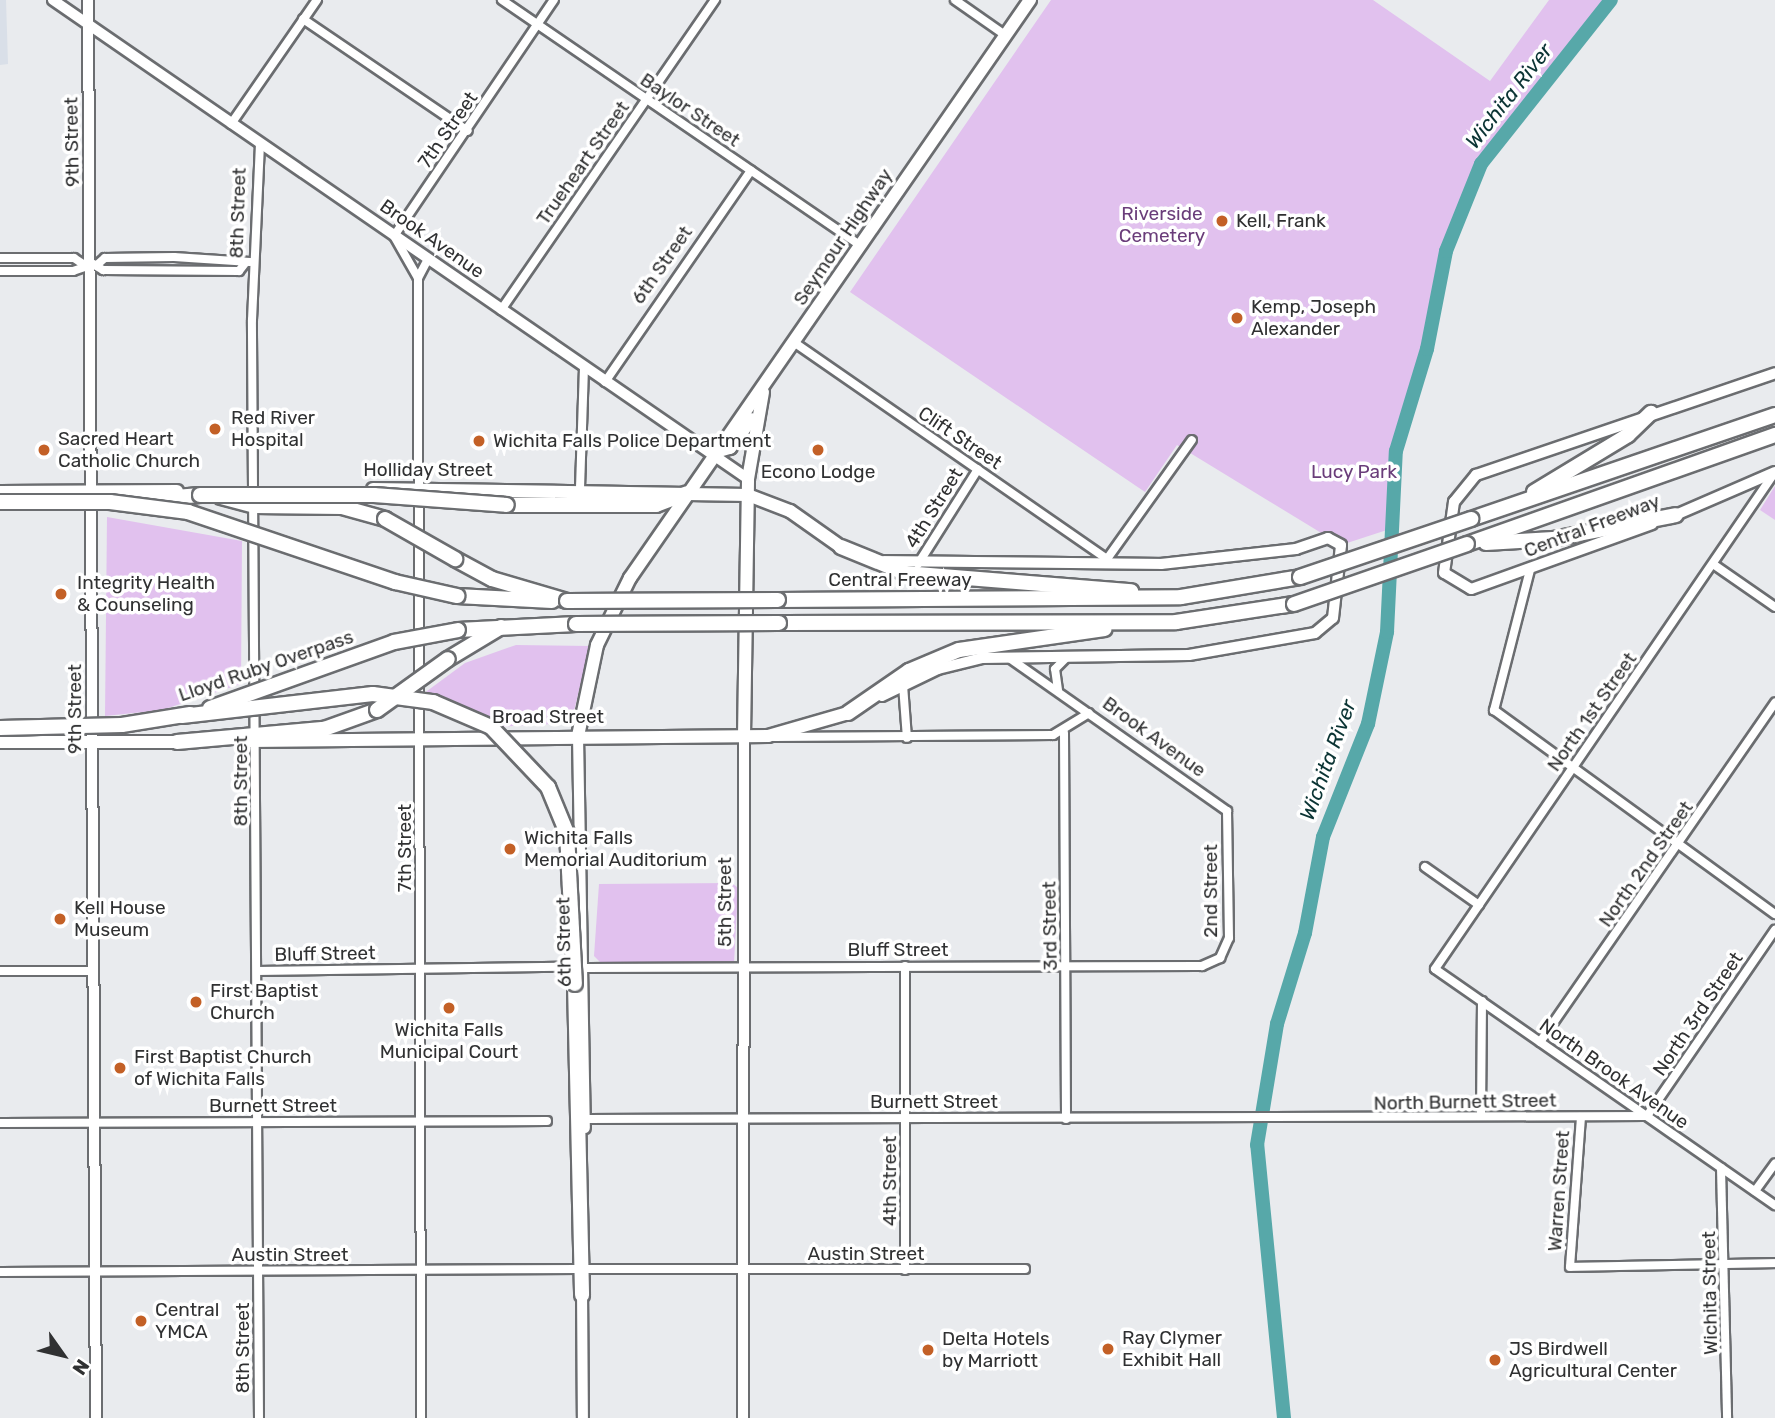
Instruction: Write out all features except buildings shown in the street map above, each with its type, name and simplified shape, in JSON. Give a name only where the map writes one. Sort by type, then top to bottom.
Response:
[{"type":"highway","points":[[1520,502],[1628,435],[1651,413]]},
{"type":"highway","name":"Central Freeway","points":[[110,502],[220,520],[382,578],[457,596],[568,601],[1181,597],[1300,578],[1775,415]]},
{"type":"highway","name":"Central Freeway","points":[[458,630],[506,625],[576,624],[1138,622],[1294,604],[1775,435]]},
{"type":"highway","points":[[195,490],[255,506],[342,507],[385,519],[492,579],[568,601]]},
{"type":"highway","points":[[0,502],[110,502],[346,495],[507,505],[656,505],[687,493]]},
{"type":"highway","points":[[1467,544],[1553,539],[1676,515]]},
{"type":"highway","points":[[841,547],[905,573],[1051,581],[1181,597]]},
{"type":"highway","points":[[848,713],[909,671],[960,650],[1138,622]]},
{"type":"highway","points":[[177,742],[324,729],[377,710],[448,659],[506,625]]},
{"type":"highway","name":"Lloyd Ruby Overpass","points":[[0,728],[122,725],[183,716],[394,642],[458,630]]},
{"type":"highway","points":[[183,716],[373,694],[433,702],[491,727],[548,787],[568,832],[575,984],[582,1295]]},
{"type":"main road","name":"9th Street","points":[[88,0],[96,1418]]},
{"type":"main road","name":"Seymour Highway","points":[[687,493],[712,453],[765,387],[1030,0]]},
{"type":"main road","name":"Brook Avenue","points":[[58,1],[231,124],[712,453],[790,511]]},
{"type":"main road","name":"Central Freeway","points":[[1775,373],[1496,467],[1463,487],[1454,502],[1444,573],[1452,583],[1471,589],[1530,570],[1676,515],[1775,472]]},
{"type":"main road","name":"5th Street","points":[[743,1418],[744,736],[748,479],[756,412],[765,387]]},
{"type":"main road","points":[[712,453],[730,448],[756,412]]},
{"type":"main road","name":"Holliday Street","points":[[0,492],[580,488],[748,495],[790,511],[841,547]]},
{"type":"main road","name":"6th Street","points":[[581,1269],[585,1119],[578,736],[587,677],[605,626],[687,493]]},
{"type":"main road","name":"Central Freeway","points":[[841,547],[918,564],[1050,565],[1107,559],[1161,564],[1296,550],[1328,538],[1341,545],[1333,618],[1315,633],[1189,655],[1007,657],[962,661],[903,685],[848,713]]},
{"type":"main road","points":[[768,736],[848,713]]},
{"type":"main road","name":"Broad Street","points":[[256,736],[768,736]]},
{"type":"main road","points":[[0,742],[177,742]]},
{"type":"main road","points":[[582,1295],[583,1418]]},
{"type":"street","points":[[231,124],[317,0]]},
{"type":"street","name":"Baylor Street","points":[[502,0],[860,246]]},
{"type":"street","name":"7th Street","points":[[394,236],[468,131],[554,0]]},
{"type":"street","name":"Trueheart Street","points":[[501,310],[715,0]]},
{"type":"street","points":[[955,0],[1005,35]]},
{"type":"street","points":[[303,19],[468,131]]},
{"type":"street","name":"8th Street","points":[[259,1418],[255,489],[249,262],[260,144]]},
{"type":"street","name":"6th Street","points":[[605,382],[751,170]]},
{"type":"street","points":[[394,236],[418,278]]},
{"type":"street","points":[[158,257],[158,270]]},
{"type":"street","points":[[0,258],[75,258],[91,264],[103,270],[239,271],[249,262],[240,257],[104,258],[91,264],[73,271],[0,271]]},
{"type":"street","name":"7th Street","points":[[421,1418],[421,738],[416,489],[418,278],[428,259]]},
{"type":"street","name":"Clift Street","points":[[795,343],[1107,559]]},
{"type":"street","points":[[580,488],[584,367]]},
{"type":"street","points":[[1107,559],[1192,440]]},
{"type":"street","name":"4th Street","points":[[918,564],[978,469]]},
{"type":"street","name":"North 1st Street","points":[[1434,969],[1775,472]]},
{"type":"street","points":[[1713,564],[1775,607]]},
{"type":"street","points":[[1530,570],[1494,710],[1681,843],[1775,914]]},
{"type":"street","points":[[1059,693],[1055,669],[1068,656]]},
{"type":"street","name":"Brook Avenue","points":[[1007,657],[1227,811]]},
{"type":"street","points":[[903,685],[907,738]]},
{"type":"street","name":"North 2nd Street","points":[[1540,1042],[1681,843],[1775,702]]},
{"type":"street","points":[[1064,733],[1089,713]]},
{"type":"street","name":"Broad Street","points":[[768,736],[907,738],[1064,733]]},
{"type":"street","name":"3rd Street","points":[[1064,733],[1066,1119]]},
{"type":"street","name":"2nd Street","points":[[1211,964],[1229,938],[1227,811]]},
{"type":"street","points":[[1425,867],[1479,905]]},
{"type":"street","name":"North 3rd Street","points":[[1647,1116],[1775,930]]},
{"type":"street","name":"Bluff Street","points":[[584,968],[1211,964]]},
{"type":"street","name":"4th Street","points":[[905,966],[905,1270]]},
{"type":"street","name":"Bluff Street","points":[[257,971],[561,967]]},
{"type":"street","name":"North Brook Avenue","points":[[1434,969],[1775,1205]]},
{"type":"street","points":[[0,971],[93,971]]},
{"type":"street","points":[[1480,1116],[1482,1001]]},
{"type":"street","name":"North Burnett Street","points":[[1282,1120],[1647,1116]]},
{"type":"street","name":"Warren Street","points":[[1580,1117],[1570,1267],[1726,1264]]},
{"type":"street","name":"Burnett Street","points":[[585,1119],[1282,1120]]},
{"type":"street","name":"Burnett Street","points":[[0,1122],[547,1121]]},
{"type":"street","points":[[1755,1191],[1775,1163]]},
{"type":"street","name":"Wichita Street","points":[[1721,1168],[1726,1264],[1727,1418]]},
{"type":"street","points":[[1726,1264],[1775,1264]]},
{"type":"street","name":"Austin Street","points":[[0,1272],[1025,1269]]},
{"type":"shaded area","points":[[0,0],[6,0],[8,64],[0,65]]},
{"type":"green space","name":"Riverside Cemetery","points":[[1051,0],[1373,0],[1490,81],[1549,0],[1611,0],[1515,117],[1464,200],[1396,451],[1390,529],[1341,545],[1177,445],[1145,492],[850,292]]},
{"type":"green space","points":[[1775,486],[1775,520],[1760,510]]},
{"type":"green space","points":[[107,517],[242,541],[241,684],[162,710],[105,716]]},
{"type":"green space","points":[[516,645],[590,646],[571,723],[494,727],[423,694],[465,663]]},
{"type":"green space","points":[[732,883],[738,888],[734,963],[600,962],[594,956],[599,884]]},
{"type":"waterway","name":"Wichita River","points":[[1284,1418],[1257,1145],[1277,1024],[1305,933],[1323,837],[1368,724],[1387,632],[1396,451],[1427,349],[1446,251],[1481,164],[1611,0]]},
{"type":"place","name":"Kell, Frank","points":[[1222,221]]},
{"type":"place","name":"Kemp, Joseph Alexander","points":[[1237,318]]},
{"type":"place","name":"Red River Hospital","points":[[215,429]]},
{"type":"place","name":"Wichita Falls Police Department","points":[[479,441]]},
{"type":"place","name":"Sacred Heart Catholic Church","points":[[44,450]]},
{"type":"place","name":"Econo Lodge","points":[[818,450]]},
{"type":"place","name":"Integrity Health & Counseling","points":[[61,594]]},
{"type":"place","name":"Wichita Falls Memorial Auditorium","points":[[510,849]]},
{"type":"place","name":"Kell House Museum","points":[[60,919]]},
{"type":"place","name":"First Baptist Church","points":[[196,1002]]},
{"type":"place","name":"Wichita Falls Municipal Court","points":[[449,1008]]},
{"type":"place","name":"First Baptist Church of Wichita Falls","points":[[120,1068]]},
{"type":"place","name":"Central YMCA","points":[[141,1321]]},
{"type":"place","name":"Ray Clymer Exhibit Hall","points":[[1108,1349]]},
{"type":"place","name":"Delta Hotels by Marriott","points":[[928,1350]]},
{"type":"place","name":"JS Birdwell Agricultural Center","points":[[1495,1360]]},
{"type":"park label","name":"Lucy Park","points":[[1354,472]]}]
